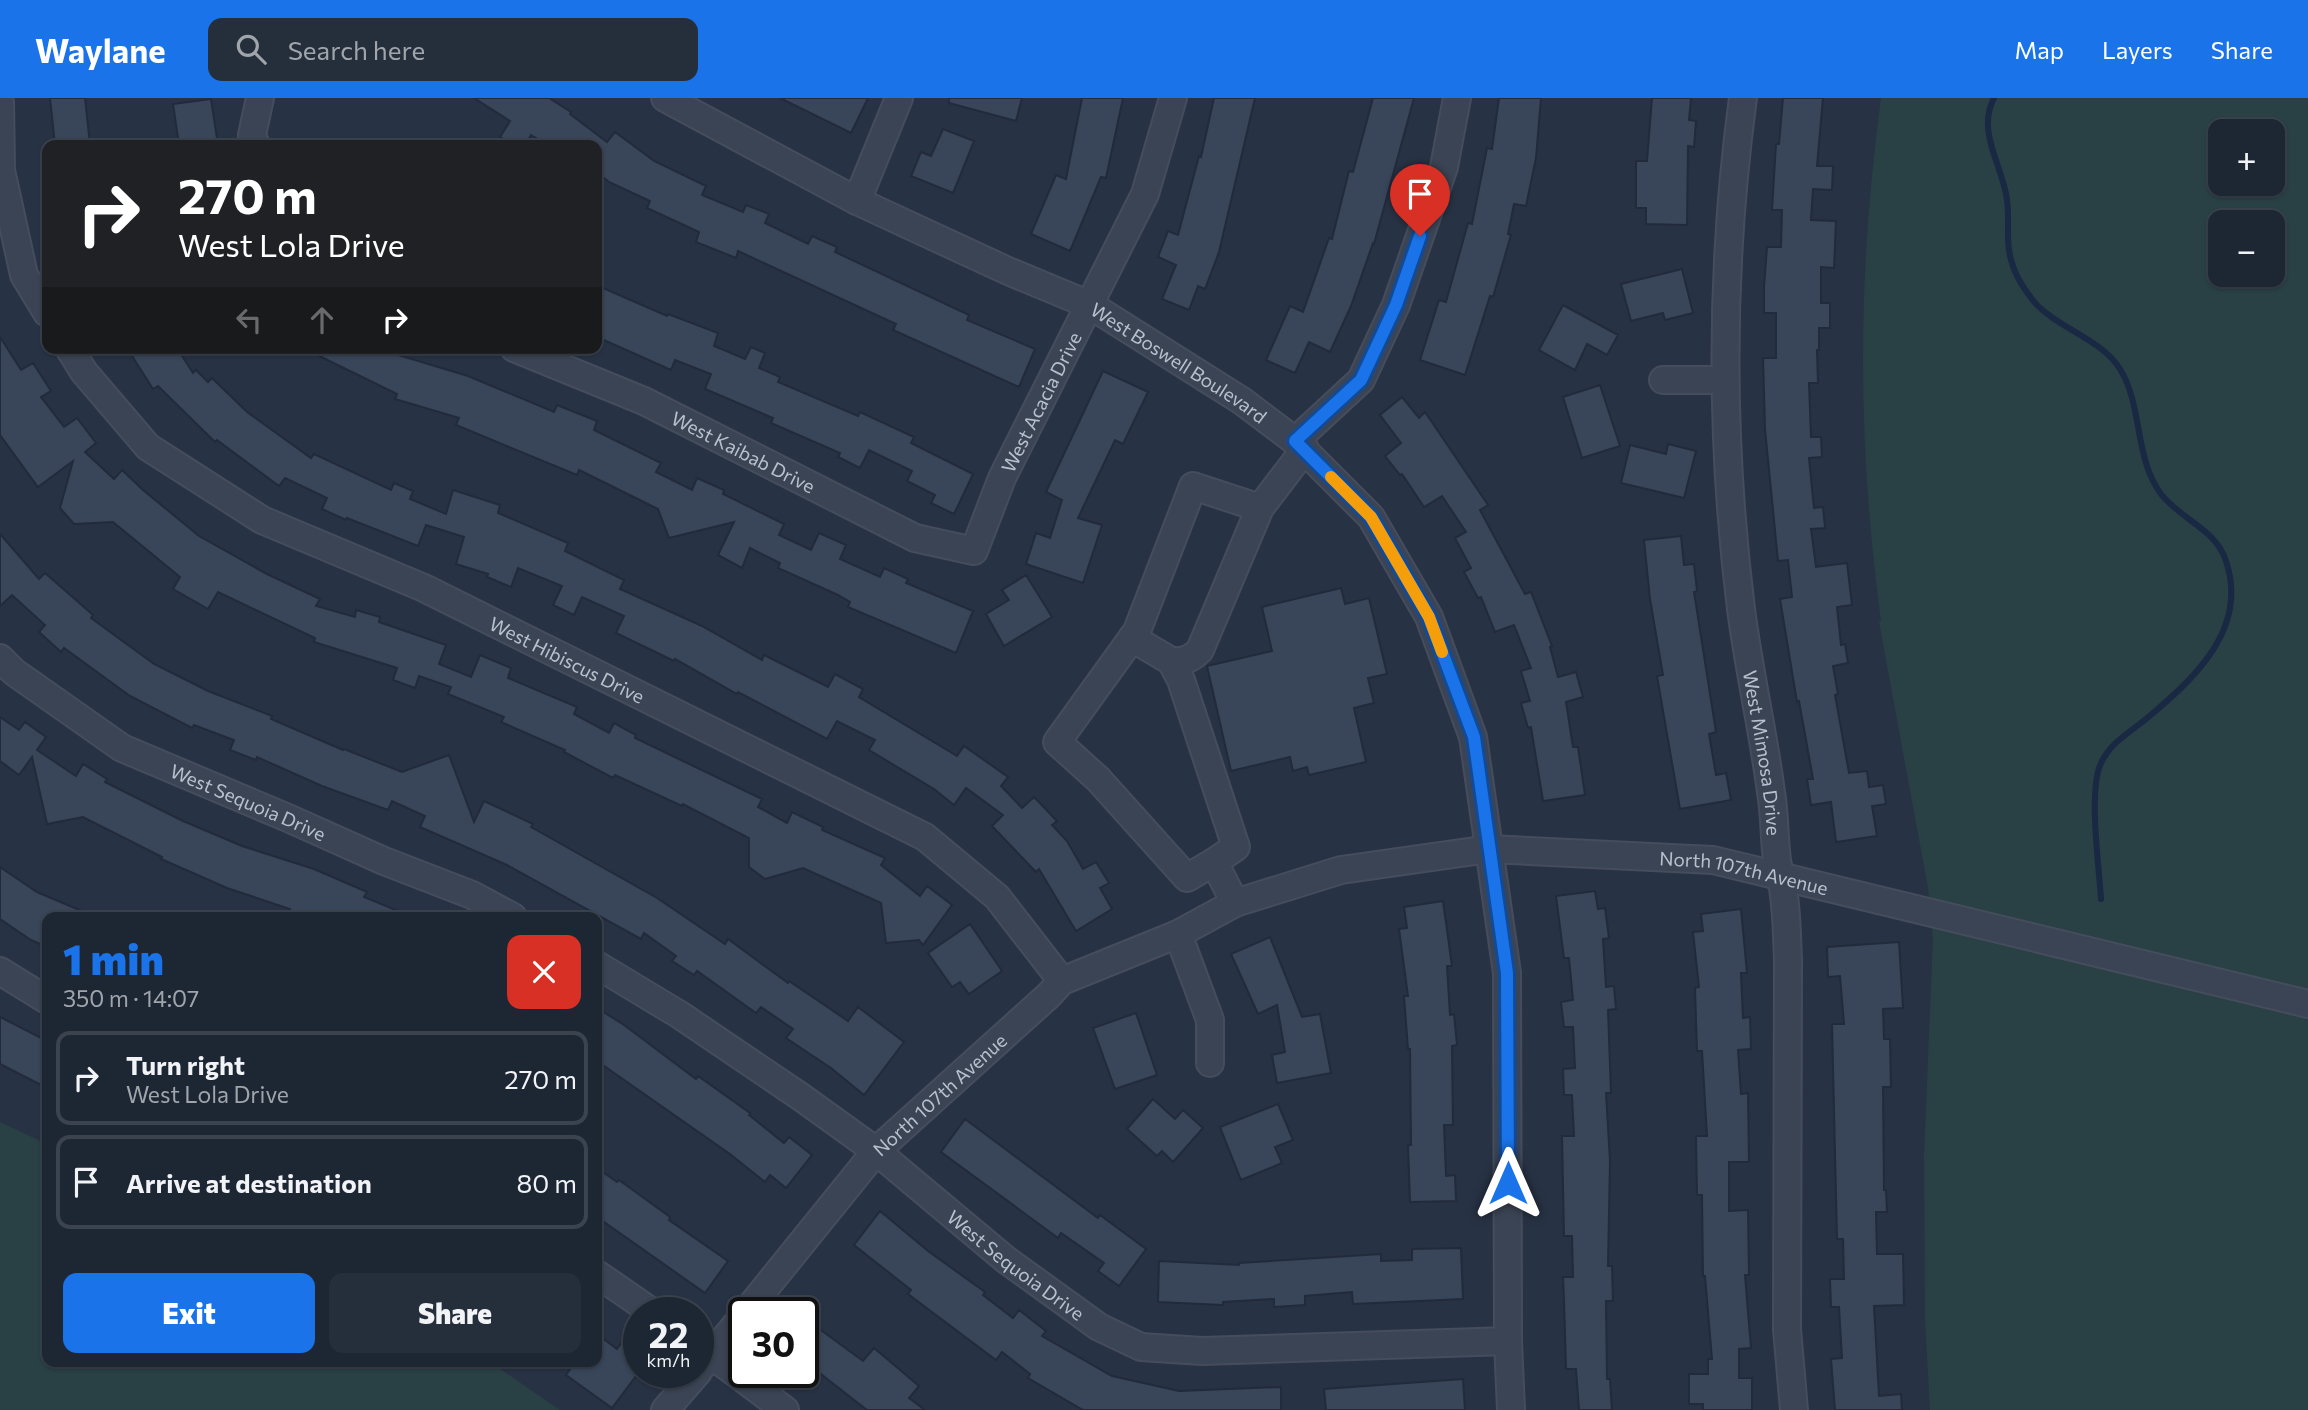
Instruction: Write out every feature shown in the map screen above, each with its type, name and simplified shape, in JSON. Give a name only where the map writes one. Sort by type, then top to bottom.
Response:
[{"type":"street","points":[[254,140],[252,135],[260,98]]},
{"type":"street","name":"West Boswell Boulevard","points":[[665,98],[857,201],[1008,271],[1090,305],[1242,401],[1300,445],[1371,517],[1429,617],[1474,737],[1507,973],[1508,1341],[1511,1410]]},
{"type":"street","points":[[857,201],[899,98]]},
{"type":"street","name":"West Acacia Drive","points":[[974,551],[1002,478],[1145,194],[1173,98]]},
{"type":"street","points":[[1132,638],[1171,661],[1181,662],[1200,650],[1260,508],[1300,445],[1361,380],[1367,368],[1396,305],[1440,180],[1457,98]]},
{"type":"street","name":"West Mimosa Drive","points":[[1743,98],[1730,226],[1725,380],[1728,480],[1747,651],[1771,790],[1785,898],[1788,960],[1787,1329],[1794,1410]]},
{"type":"street","points":[[0,102],[1,170],[24,275],[42,305]]},
{"type":"street","name":"West Hibiscus Drive","points":[[73,354],[84,372],[148,447],[262,520],[424,588],[925,837],[997,897],[1062,981]]},
{"type":"street","name":"West Kaibab Drive","points":[[529,354],[644,401],[915,538],[974,551]]},
{"type":"street","points":[[1663,380],[1725,380]]},
{"type":"street","points":[[1171,661],[1188,698],[1237,847],[1186,878],[1098,779],[1057,742],[1137,631],[1193,486],[1260,508]]},
{"type":"street","name":"West Sequoia Drive","points":[[0,658],[14,672],[122,748],[384,861],[472,895],[504,912]]},
{"type":"street","name":"North 107th Avenue","points":[[759,1297],[876,1151],[1062,981],[1178,934],[1235,903],[1340,870],[1489,849],[1713,860],[1780,874],[2308,1004]]},
{"type":"street","points":[[1214,862],[1235,903]]},
{"type":"street","points":[[1178,934],[1210,1020],[1210,1063]]},
{"type":"street","name":"West Sequoia Drive","points":[[602,968],[680,1015],[876,1151],[1005,1259],[1099,1327],[1141,1347],[1202,1351],[1508,1341]]},
{"type":"street","points":[[0,971],[42,997]]},
{"type":"street","points":[[602,1277],[630,1297]]},
{"type":"street","name":"North 107th Avenue","points":[[714,1348],[728,1333]]},
{"type":"street","points":[[714,1368],[785,1410]]},
{"type":"street","name":"North 107th Avenue","points":[[665,1410],[682,1388]]},
{"type":"green space","points":[[1881,98],[2308,98],[2308,1410],[1930,1410],[1925,1321],[1924,1155],[1933,938],[1928,888],[1879,622],[1864,424],[1864,295]]},
{"type":"green space","points":[[0,1122],[42,1142],[42,1367],[497,1367],[560,1410],[0,1410]]},
{"type":"building","points":[[50,98],[85,98],[89,140],[54,140]]},
{"type":"building","points":[[474,98],[549,98],[571,112],[570,114],[607,142],[615,132],[654,161],[706,186],[702,195],[743,212],[746,205],[769,214],[765,223],[808,244],[812,236],[837,247],[835,252],[969,315],[967,320],[1035,349],[1019,387],[893,330],[896,324],[738,251],[736,258],[696,242],[699,232],[647,208],[650,201],[602,176],[602,140],[540,140],[531,135],[528,140],[505,140],[500,137],[510,121]]},
{"type":"building","points":[[780,98],[868,98],[851,133]]},
{"type":"building","points":[[949,98],[1022,98],[1016,121],[949,103]]},
{"type":"building","points":[[1082,98],[1123,98],[1106,178],[1101,177],[1070,251],[1031,234],[1056,175],[1066,179]]},
{"type":"building","points":[[1214,98],[1255,98],[1219,252],[1205,289],[1198,286],[1189,310],[1162,299],[1176,265],[1158,257],[1168,231],[1178,235],[1199,156],[1201,157]]},
{"type":"building","points":[[1373,98],[1414,98],[1374,244],[1351,306],[1330,352],[1309,342],[1295,373],[1266,360],[1290,306],[1303,312],[1329,238],[1332,239],[1349,171],[1353,172]]},
{"type":"building","points":[[1499,98],[1541,98],[1536,158],[1526,206],[1514,204],[1508,234],[1511,235],[1493,297],[1490,296],[1465,375],[1420,360],[1439,300],[1446,302],[1468,223],[1472,224],[1487,148],[1492,149]]},
{"type":"building","points":[[1652,98],[1691,98],[1689,120],[1696,121],[1694,147],[1688,146],[1687,225],[1646,224],[1646,208],[1636,208],[1636,161],[1647,161]]},
{"type":"building","points":[[1783,98],[1823,98],[1817,166],[1833,166],[1832,190],[1813,189],[1811,220],[1836,221],[1834,268],[1821,267],[1821,303],[1830,303],[1830,328],[1819,328],[1818,383],[1809,383],[1811,437],[1821,437],[1822,457],[1809,458],[1814,508],[1823,507],[1825,528],[1811,529],[1816,567],[1847,563],[1852,605],[1837,607],[1841,645],[1845,644],[1848,663],[1833,666],[1838,694],[1835,695],[1849,773],[1867,771],[1869,787],[1883,785],[1886,804],[1872,806],[1877,836],[1836,842],[1831,802],[1811,805],[1807,779],[1813,779],[1780,599],[1792,597],[1788,560],[1778,561],[1765,429],[1763,358],[1776,358],[1776,313],[1764,313],[1764,287],[1767,247],[1781,247],[1782,210],[1772,210],[1776,144],[1779,144]]},
{"type":"building","points":[[211,99],[217,140],[178,140],[173,104]]},
{"type":"building","points":[[943,129],[974,141],[953,193],[911,176],[921,152],[931,156]]},
{"type":"building","points":[[1682,269],[1693,313],[1665,320],[1663,313],[1631,321],[1621,284]]},
{"type":"building","points":[[603,288],[667,316],[668,314],[718,333],[714,346],[745,359],[751,347],[765,353],[759,368],[780,377],[778,382],[858,416],[860,412],[914,437],[911,443],[973,474],[954,514],[931,503],[935,495],[907,481],[912,471],[869,450],[860,468],[838,457],[840,453],[771,423],[773,418],[705,389],[711,374],[675,360],[671,370],[602,339]]},
{"type":"building","points":[[1563,305],[1618,335],[1607,355],[1587,344],[1575,370],[1539,350]]},
{"type":"building","points":[[0,337],[21,370],[33,363],[51,391],[41,397],[64,427],[77,418],[96,443],[85,452],[114,479],[122,470],[199,536],[267,574],[320,599],[316,606],[355,617],[356,610],[380,617],[379,622],[446,645],[439,664],[471,677],[480,655],[511,668],[508,678],[577,707],[574,714],[609,733],[614,723],[636,735],[635,738],[762,799],[758,807],[787,823],[792,812],[823,827],[822,830],[885,858],[881,865],[920,896],[927,886],[952,905],[923,945],[919,940],[886,943],[881,903],[803,868],[765,879],[749,867],[749,838],[683,804],[682,806],[615,775],[613,778],[564,752],[565,750],[501,722],[504,717],[448,694],[451,687],[419,676],[415,688],[393,680],[397,668],[314,642],[315,638],[218,592],[208,609],[173,589],[180,577],[113,522],[74,524],[60,508],[73,461],[38,487],[0,435]]},
{"type":"building","points":[[131,354],[181,354],[193,373],[196,370],[208,382],[212,378],[247,412],[311,458],[314,454],[391,490],[394,483],[413,491],[410,499],[446,514],[453,490],[500,505],[498,513],[568,543],[565,551],[624,580],[620,589],[702,626],[762,660],[764,655],[828,687],[835,674],[863,689],[859,697],[957,756],[964,746],[1008,777],[1001,786],[1022,808],[1034,797],[1057,821],[1052,825],[1067,841],[1083,869],[1096,862],[1109,883],[1100,888],[1112,909],[1076,931],[1039,869],[1036,872],[992,826],[1003,815],[966,788],[954,805],[934,789],[869,750],[875,740],[837,721],[827,739],[675,659],[674,661],[616,633],[624,616],[582,597],[574,615],[553,605],[562,586],[518,568],[511,587],[487,577],[488,574],[456,564],[464,537],[426,525],[418,546],[322,509],[327,498],[285,478],[279,486],[217,440],[215,442],[158,386],[153,389]]},
{"type":"building","points":[[315,354],[399,354],[468,376],[554,412],[557,405],[597,421],[594,430],[661,463],[656,472],[692,490],[697,478],[784,524],[779,535],[811,550],[819,533],[846,545],[840,559],[880,577],[884,568],[908,579],[906,583],[973,611],[956,653],[848,607],[850,602],[778,568],[780,563],[750,548],[742,568],[718,555],[734,522],[669,538],[658,509],[579,470],[577,475],[456,425],[459,418],[395,399],[397,394]]},
{"type":"building","points":[[1103,371],[1148,392],[1123,444],[1115,440],[1078,518],[1102,525],[1083,583],[1026,564],[1036,533],[1050,538],[1062,500],[1046,492]]},
{"type":"building","points":[[1600,385],[1620,446],[1582,458],[1563,397]]},
{"type":"building","points":[[1402,397],[1419,418],[1425,412],[1488,505],[1480,510],[1525,594],[1531,592],[1552,646],[1550,647],[1558,677],[1576,672],[1583,697],[1566,702],[1573,747],[1578,747],[1585,795],[1543,801],[1531,727],[1528,728],[1521,703],[1530,701],[1521,671],[1531,668],[1514,625],[1495,632],[1481,597],[1478,598],[1464,572],[1471,568],[1455,538],[1466,532],[1442,496],[1424,507],[1402,474],[1400,475],[1385,456],[1401,443],[1380,415]]},
{"type":"building","points":[[1668,444],[1696,451],[1684,498],[1621,483],[1630,445],[1666,454]]},
{"type":"building","points":[[0,534],[39,579],[45,573],[93,615],[91,618],[154,664],[208,691],[272,716],[271,719],[402,772],[449,755],[474,822],[484,801],[533,824],[531,827],[657,898],[725,944],[728,939],[788,983],[789,981],[848,1021],[858,1007],[904,1042],[864,1095],[831,1068],[786,1038],[793,1029],[761,1007],[756,1013],[697,971],[694,975],[672,961],[676,956],[644,933],[641,939],[602,917],[602,912],[592,912],[507,865],[420,827],[425,816],[392,801],[388,810],[322,786],[257,757],[256,760],[230,750],[234,740],[194,725],[192,728],[130,696],[64,648],[61,652],[39,632],[45,625],[12,595],[0,606]]},
{"type":"building","points":[[1681,536],[1684,565],[1694,564],[1697,591],[1694,592],[1716,732],[1709,734],[1716,775],[1726,773],[1731,800],[1680,809],[1657,676],[1663,675],[1650,599],[1644,540]]},
{"type":"building","points":[[1026,575],[1052,617],[1004,646],[986,614],[1009,600],[1002,590]]},
{"type":"building","points":[[1341,588],[1345,604],[1369,598],[1387,674],[1368,678],[1374,703],[1354,708],[1366,762],[1309,775],[1307,767],[1293,771],[1290,757],[1231,771],[1207,666],[1272,651],[1262,607]]},
{"type":"building","points":[[0,717],[19,730],[25,722],[46,737],[37,750],[76,776],[83,764],[107,779],[105,782],[183,821],[242,846],[314,869],[367,892],[364,897],[401,912],[292,912],[290,909],[227,888],[161,859],[162,857],[83,817],[47,824],[32,757],[19,775],[0,761]]},
{"type":"building","points":[[0,867],[37,892],[84,912],[42,912],[42,945],[0,919]]},
{"type":"building","points":[[1595,891],[1598,909],[1605,908],[1609,938],[1603,939],[1606,987],[1614,986],[1616,1009],[1608,1010],[1611,1093],[1606,1093],[1610,1161],[1608,1266],[1612,1266],[1613,1301],[1606,1301],[1607,1379],[1610,1379],[1612,1410],[1579,1410],[1576,1369],[1566,1369],[1563,1277],[1573,1277],[1572,1236],[1564,1236],[1562,1136],[1574,1136],[1572,1095],[1564,1095],[1563,1069],[1575,1068],[1573,1027],[1564,1027],[1561,1002],[1573,1000],[1569,958],[1564,958],[1556,896]]},
{"type":"building","points":[[1443,901],[1452,966],[1447,966],[1450,1015],[1454,1014],[1457,1045],[1452,1046],[1453,1125],[1444,1125],[1446,1176],[1455,1175],[1456,1201],[1410,1202],[1410,1049],[1404,996],[1408,996],[1399,929],[1407,928],[1404,907]]},
{"type":"building","points":[[1741,909],[1747,973],[1741,973],[1743,1018],[1750,1017],[1751,1049],[1738,1050],[1741,1094],[1748,1093],[1749,1162],[1729,1162],[1729,1211],[1748,1210],[1749,1275],[1745,1275],[1751,1348],[1739,1349],[1739,1378],[1752,1378],[1752,1410],[1703,1410],[1703,1404],[1689,1404],[1689,1374],[1708,1374],[1708,1359],[1712,1359],[1703,1276],[1702,1195],[1697,1195],[1696,1136],[1707,1136],[1702,1051],[1697,1051],[1695,988],[1699,987],[1693,932],[1703,931],[1701,914]]},
{"type":"building","points":[[970,924],[1002,971],[969,994],[960,982],[952,987],[928,953]]},
{"type":"building","points":[[1270,937],[1302,1017],[1320,1014],[1331,1073],[1277,1083],[1272,1055],[1285,1052],[1277,1005],[1258,1014],[1231,954]]},
{"type":"building","points":[[1899,942],[1903,1008],[1883,1009],[1884,1039],[1890,1039],[1891,1087],[1883,1087],[1884,1190],[1887,1212],[1876,1212],[1877,1254],[1903,1254],[1904,1305],[1874,1306],[1879,1396],[1901,1394],[1902,1410],[1835,1410],[1831,1359],[1842,1358],[1839,1307],[1831,1307],[1830,1279],[1844,1279],[1843,1239],[1837,1239],[1832,1024],[1844,1024],[1840,976],[1828,977],[1827,947]]},
{"type":"building","points":[[602,1011],[696,1079],[698,1076],[750,1113],[749,1115],[784,1143],[789,1137],[812,1155],[786,1188],[770,1175],[765,1182],[730,1154],[602,1064]]},
{"type":"building","points":[[1136,1013],[1157,1075],[1115,1089],[1093,1028]]},
{"type":"building","points":[[0,1017],[42,1038],[42,1085],[0,1064]]},
{"type":"building","points":[[1153,1099],[1175,1119],[1183,1110],[1203,1128],[1173,1162],[1162,1151],[1157,1156],[1127,1129]]},
{"type":"building","points":[[1278,1104],[1293,1140],[1275,1147],[1282,1163],[1241,1180],[1220,1127]]},
{"type":"building","points":[[965,1119],[1098,1218],[1100,1215],[1146,1249],[1119,1286],[1098,1271],[1104,1263],[1061,1233],[1058,1238],[941,1152]]},
{"type":"building","points":[[602,1172],[617,1182],[619,1180],[670,1217],[669,1220],[728,1261],[705,1293],[602,1221]]},
{"type":"building","points":[[880,1211],[928,1251],[985,1292],[983,1295],[1013,1318],[1019,1310],[1046,1331],[1042,1336],[1112,1376],[1179,1391],[1281,1387],[1281,1410],[1083,1410],[1028,1378],[1030,1374],[1002,1352],[996,1360],[908,1294],[911,1290],[854,1245]]},
{"type":"building","points":[[1461,1248],[1463,1299],[1353,1304],[1352,1292],[1305,1296],[1305,1305],[1274,1307],[1274,1299],[1223,1302],[1223,1305],[1158,1302],[1159,1261],[1239,1265],[1381,1254],[1381,1261],[1412,1260],[1412,1249]]},
{"type":"building","points":[[819,1329],[863,1361],[874,1348],[919,1386],[909,1398],[925,1410],[867,1410],[819,1372]]},
{"type":"building","points":[[602,1338],[617,1349],[623,1340],[623,1388],[627,1388],[612,1408],[566,1375],[572,1367],[602,1367]]},
{"type":"building","points":[[1463,1379],[1465,1410],[1326,1410],[1324,1389]]},
{"type":"waterway","points":[[1994,98],[1989,111],[1989,136],[2005,187],[2009,248],[2016,274],[2036,304],[2102,350],[2120,369],[2132,399],[2152,480],[2169,503],[2206,532],[2221,550],[2231,586],[2230,609],[2213,650],[2182,687],[2115,744],[2101,763],[2095,791],[2101,899]]},
{"type":"slow traffic","points":[[1331,477],[1371,517],[1429,617],[1442,652]]},
{"type":"route","points":[[1420,236],[1396,305],[1361,380],[1295,441],[1371,517],[1429,617],[1474,737],[1507,973],[1508,1183]]}]
